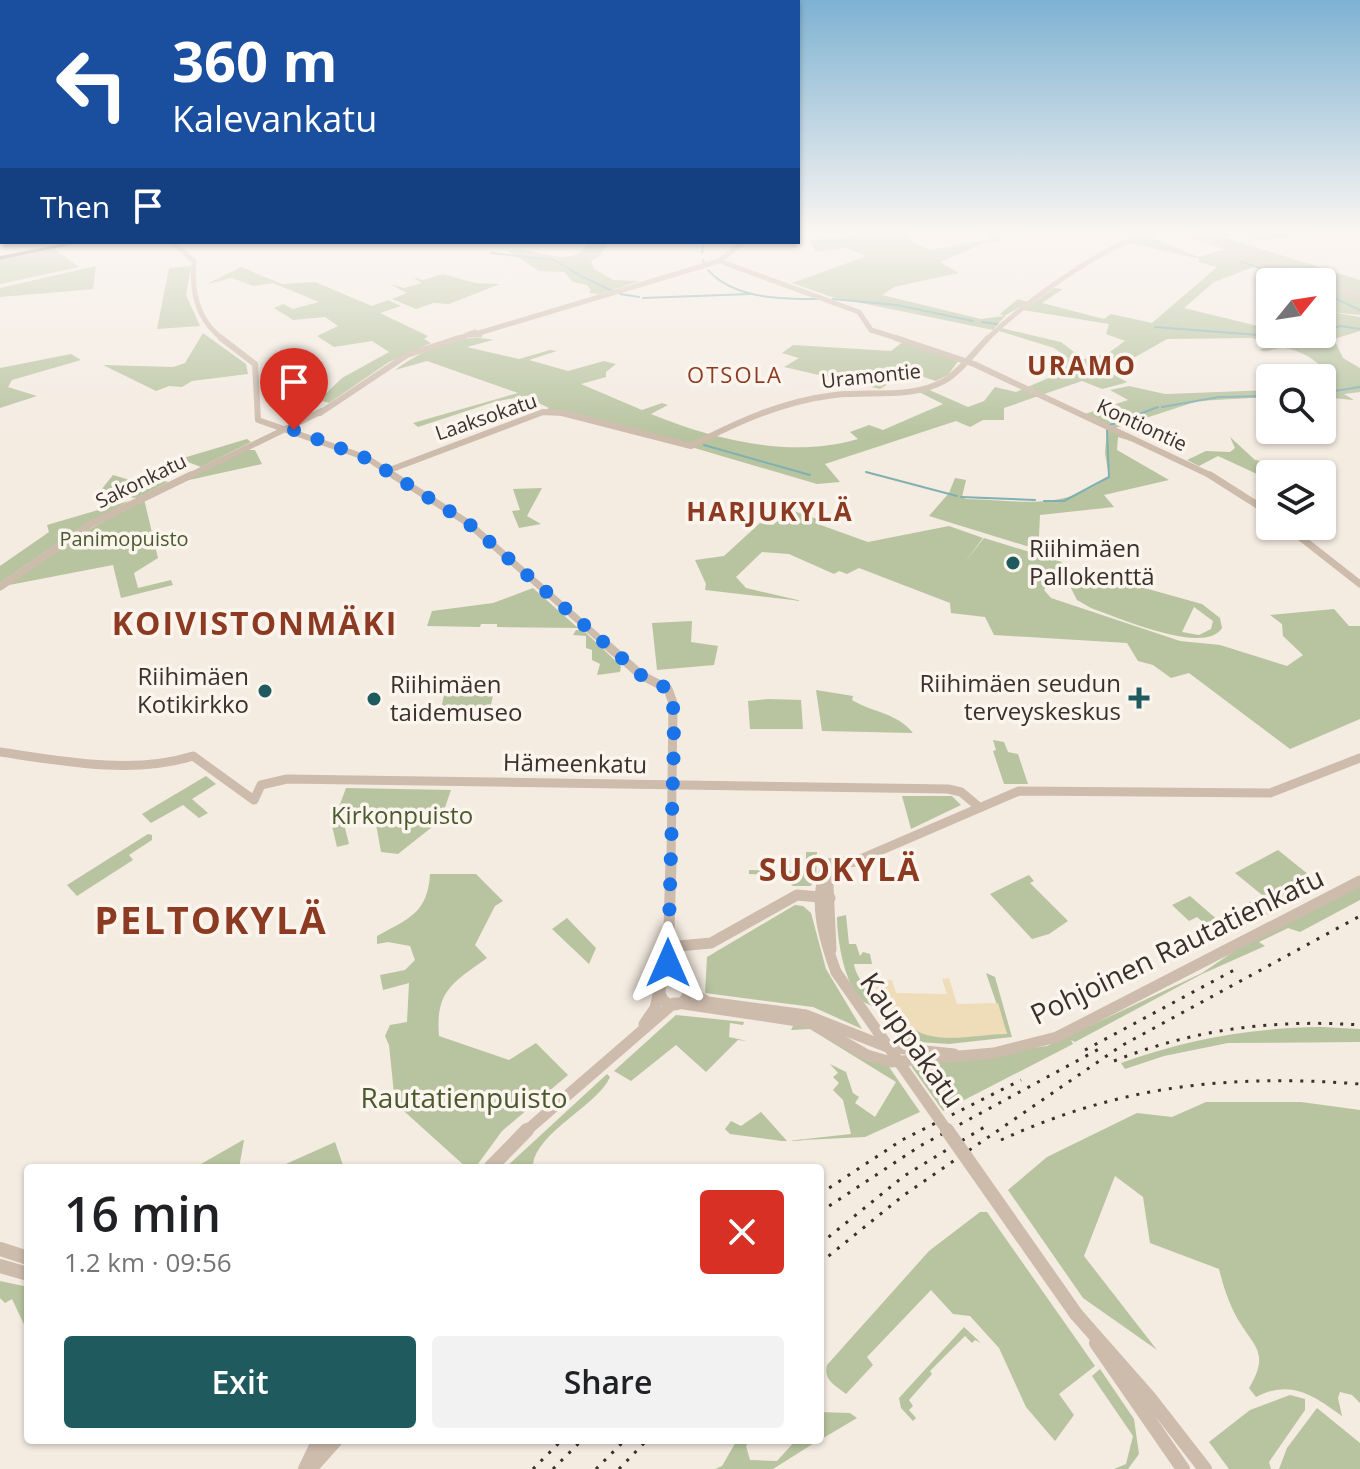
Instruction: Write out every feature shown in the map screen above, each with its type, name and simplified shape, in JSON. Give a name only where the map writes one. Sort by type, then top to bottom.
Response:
[{"type":"street","points":[[196,300],[212,330],[255,364],[256,414],[260,421],[362,456],[475,528],[635,670],[668,685],[678,698],[674,722],[668,963],[655,1008],[643,1027]]},
{"type":"street","name":"Sakonkatu","points":[[0,587],[91,524],[322,411],[412,352],[466,336],[476,337],[479,333],[590,300]]},
{"type":"street","name":"Kontiontie","points":[[825,300],[859,312],[871,330],[967,361],[1225,482],[1256,503]]},
{"type":"street","name":"Uramontie","points":[[691,446],[745,418],[806,400],[925,388],[949,379],[1017,310],[1033,300]]},
{"type":"street","name":"Laaksokatu","points":[[387,471],[547,412],[691,446]]},
{"type":"street","points":[[1304,540],[1360,584]]},
{"type":"street","name":"Hämeenkatu","points":[[0,752],[67,762],[173,761],[193,756],[254,800],[261,785],[287,779],[955,790],[976,808]]},
{"type":"street","points":[[976,808],[1025,790],[1279,791],[1360,758]]},
{"type":"street","name":"Kauppakatu","points":[[976,808],[856,861],[827,864],[822,933],[834,966],[1076,1314]]},
{"type":"street","name":"Pohjoinen Rautatienkatu","points":[[676,1003],[710,1012],[809,1023],[833,1032],[874,1058],[895,1063],[1031,1045],[1057,1037],[1360,881]]},
{"type":"street","points":[[668,947],[711,943],[790,898],[823,898]]},
{"type":"street","points":[[493,1164],[504,1150],[643,1027],[685,998],[689,991],[668,963]]},
{"type":"street","points":[[661,986],[680,979]]},
{"type":"street","points":[[661,986],[665,1001],[676,1003]]},
{"type":"street","name":"Pohjoinen Rautatienkatu","points":[[689,991],[708,1002],[806,1015],[887,1047],[965,1055]]},
{"type":"street","points":[[0,1249],[24,1257]]},
{"type":"street","points":[[0,1266],[24,1273]]},
{"type":"street","points":[[1076,1314],[1183,1469]]},
{"type":"street","points":[[1076,1314],[1149,1397],[1205,1469]]},
{"type":"street","points":[[308,1469],[317,1444]]},
{"type":"street","points":[[308,1469],[332,1444]]},
{"type":"green space","points":[[163,300],[188,300],[200,326],[157,329]]},
{"type":"green space","points":[[313,300],[357,300],[372,306],[388,300],[401,306],[380,313],[428,336],[424,339],[431,343],[389,362],[329,403],[319,400],[342,378],[389,352],[372,341],[334,347],[317,336],[338,326],[325,317],[293,320],[274,308],[283,304],[293,309],[319,302]]},
{"type":"green space","points":[[393,300],[460,300],[449,304],[433,303],[416,309]]},
{"type":"green space","points":[[844,300],[901,300],[981,319],[1004,316],[1000,314],[1017,300],[1028,302],[1006,315],[993,330]]},
{"type":"green space","points":[[1038,300],[1047,300],[1042,303],[1104,319],[1111,314],[1152,323],[1179,300],[1194,300],[1184,308],[1256,326],[1256,339],[1167,339],[1109,372],[1125,383],[1102,389],[1082,381],[1004,408],[1004,420],[983,420],[970,427],[956,421],[825,464],[840,482],[817,484],[637,431],[562,413],[540,413],[549,408],[524,396],[494,402],[418,427],[413,423],[518,393],[427,361],[395,370],[441,344],[467,338],[493,340],[467,347],[519,359],[550,350],[557,351],[529,360],[568,371],[604,361],[616,364],[606,372],[606,377],[581,384],[642,410],[662,403],[668,405],[651,414],[727,439],[780,447],[832,445],[858,439],[850,432],[869,425],[883,430],[943,404],[915,390],[925,388],[968,407],[984,401],[995,387],[1016,392],[1067,370],[1042,361],[1069,359],[1054,348],[999,331],[1001,328],[1061,342],[1083,359],[1107,354],[1125,341],[1106,334],[1109,324],[1023,310]]},
{"type":"green space","points":[[1336,300],[1360,300],[1360,315],[1336,313]]},
{"type":"green space","points":[[1336,313],[1360,317],[1360,331],[1336,338]]},
{"type":"green space","points":[[203,333],[246,364],[248,374],[192,381],[182,387],[169,386],[156,391],[103,365],[173,367],[185,363]]},
{"type":"green space","points":[[904,341],[959,360],[948,375],[936,381],[908,372],[880,389],[784,367],[799,358],[782,353],[793,345],[891,351]]},
{"type":"green space","points":[[1336,343],[1343,358],[1360,368],[1360,392],[1344,394],[1354,400],[1336,398],[1336,364],[1318,364],[1290,349],[1280,348],[1336,348]]},
{"type":"green space","points":[[71,354],[81,360],[12,380],[8,387],[37,396],[0,408],[0,368]]},
{"type":"green space","points":[[1129,386],[1165,394],[1256,391],[1256,398],[1198,401],[1115,428],[1085,414],[1128,400],[1110,390]]},
{"type":"green space","points":[[1107,429],[1131,441],[1118,437],[1117,450],[1169,480],[1104,495],[1114,507],[1040,515],[1039,536],[1033,548],[929,516],[949,493],[955,478],[966,480],[962,497],[966,499],[1040,502],[1057,500],[1091,488],[1109,477],[1105,453]]},
{"type":"green space","points":[[1230,437],[1256,460],[1256,474],[1218,456],[1199,466],[1187,460],[1206,451],[1230,452],[1235,448]]},
{"type":"green space","points":[[247,439],[251,442],[201,467],[180,459]]},
{"type":"green space","points":[[248,450],[255,450],[262,464],[180,482]]},
{"type":"green space","points":[[113,475],[133,481],[147,475],[168,482],[137,498],[97,495]]},
{"type":"green space","points":[[542,488],[527,516],[541,524],[519,528],[512,511],[520,510],[513,489]]},
{"type":"green space","name":"Panimopuisto","points":[[144,499],[158,558],[134,573],[138,588],[171,580],[173,585],[121,598],[113,565],[4,586],[63,544]]},
{"type":"green space","points":[[129,501],[75,531],[0,583],[0,566],[49,532],[47,525]]},
{"type":"green space","points":[[791,510],[817,519],[815,523],[868,542],[949,526],[983,538],[965,562],[984,538],[1062,562],[1044,590],[1051,598],[1180,641],[1220,645],[1287,666],[1303,655],[1283,636],[1282,624],[1270,615],[1334,609],[1349,626],[1360,626],[1360,719],[1290,749],[1189,673],[1171,678],[1153,665],[1138,661],[1127,643],[994,635],[985,617],[951,613],[950,603],[859,568],[847,574],[839,571],[834,574],[789,554],[762,552],[736,577],[746,588],[802,601],[705,590],[706,584],[695,560],[724,556],[760,523],[773,525]]},
{"type":"green space","points":[[1094,574],[1202,604],[1220,618],[1222,628],[1213,636],[1198,638],[1139,626],[1077,600],[1071,588],[1078,578]],"holes":[[[1194,607],[1213,621],[1211,629],[1199,635],[1182,632]]]},
{"type":"green space","points":[[533,588],[578,628],[497,627],[497,624],[481,624],[480,627],[427,626],[432,611],[493,603]]},
{"type":"green space","points":[[692,621],[691,642],[718,646],[714,665],[657,670],[652,623]]},
{"type":"green space","points":[[576,630],[583,630],[621,666],[620,672],[597,675],[600,664],[592,660],[592,650],[586,648],[586,636],[573,635]]},
{"type":"green space","points":[[816,690],[853,696],[852,700],[892,717],[913,733],[822,731]]},
{"type":"green space","points":[[444,695],[493,695],[489,714],[440,714]]},
{"type":"green space","points":[[801,700],[803,729],[750,729],[748,701]]},
{"type":"green space","points":[[993,740],[1004,742],[1008,752],[1018,754],[1028,784],[1004,784],[993,751],[996,750]]},
{"type":"green space","points":[[206,776],[216,784],[192,799],[208,813],[199,818],[183,805],[151,823],[142,814]]},
{"type":"green space","name":"Kirkonpuisto","points":[[346,788],[451,790],[443,813],[446,816],[398,854],[381,852],[373,807],[346,813],[343,820],[349,844],[337,847],[332,826]]},
{"type":"green space","points":[[902,796],[952,796],[961,805],[911,829]]},
{"type":"green space","points":[[148,834],[152,835],[152,840],[129,855],[133,860],[77,896],[67,885]]},
{"type":"green space","points":[[1278,850],[1314,879],[1272,903],[1235,873]]},
{"type":"green space","points":[[806,852],[817,852],[816,881],[810,886],[793,886],[782,875],[749,874],[749,870],[806,871]]},
{"type":"green space","name":"Rautatienpuisto","points":[[430,874],[476,874],[503,901],[495,906],[475,945],[487,958],[456,981],[444,997],[440,1008],[439,1036],[509,1060],[536,1043],[568,1075],[502,1131],[478,1164],[463,1164],[395,1103],[389,1045],[385,1036],[390,1025],[407,1022],[409,983],[383,990],[380,975],[405,970],[415,960],[410,946],[388,942],[377,944],[377,936],[414,913],[421,906]]},
{"type":"green space","points":[[1029,875],[1034,881],[1030,883],[1068,921],[1049,934],[1032,939],[990,894]]},
{"type":"green space","points":[[1360,886],[1360,900],[1300,932],[1288,928],[1259,942],[1265,946],[1202,974],[1075,1042],[1071,1040],[1073,1044],[943,1111],[911,1066],[1047,1046],[1202,973],[1236,950]]},
{"type":"green space","points":[[1190,896],[1227,928],[1242,921],[1240,918],[1256,913],[1247,903],[1252,901],[1268,914],[1184,956],[1164,937],[1182,952],[1217,934],[1197,917],[1189,921],[1172,905]]},
{"type":"green space","points":[[795,905],[803,906],[811,913],[826,969],[862,1029],[813,1007],[705,993],[707,957]]},
{"type":"green space","points":[[846,915],[849,944],[856,944],[860,956],[863,952],[870,954],[872,964],[854,964],[874,1006],[856,994],[845,969],[837,917]]},
{"type":"green space","points":[[567,918],[596,948],[589,964],[552,929]]},
{"type":"green space","points":[[986,973],[995,977],[1012,1037],[949,1044],[903,1041],[895,1028],[1007,1034]]},
{"type":"green space","points":[[676,1015],[744,1022],[743,1025],[730,1023],[729,1037],[747,1041],[738,1040],[706,1072],[676,1045],[631,1081],[614,1071]]},
{"type":"green space","points":[[794,1024],[813,1026],[887,1064],[920,1112],[865,1137],[791,1141],[851,1134],[843,1100],[833,1090],[839,1083],[833,1077],[838,1073],[830,1064],[846,1072],[853,1093],[859,1097],[855,1103],[875,1117],[896,1082],[810,1029],[791,1030]]},
{"type":"green space","points":[[1321,1027],[1360,1029],[1360,1042],[1228,1043],[1164,1056],[1125,1069],[1121,1063],[1220,1036]]},
{"type":"green space","points":[[607,1074],[610,1077],[594,1097],[545,1141],[533,1164],[509,1164]]},
{"type":"green space","points":[[1206,1102],[1301,1102],[1360,1110],[1360,1403],[1352,1395],[1340,1392],[1338,1398],[1342,1416],[1301,1392],[1280,1389],[1256,1397],[1249,1388],[1259,1366],[1257,1350],[1233,1310],[1219,1269],[1150,1243],[1143,1197],[1115,1176],[1084,1256],[1157,1350],[1083,1298],[1008,1190],[1047,1157],[1137,1113],[1172,1117]]},
{"type":"green space","points":[[761,1112],[787,1141],[730,1134],[725,1129],[731,1121],[741,1126]]},
{"type":"green space","points":[[243,1140],[240,1164],[201,1164]]},
{"type":"green space","points":[[335,1142],[343,1164],[286,1164]]},
{"type":"green space","points":[[980,1212],[987,1212],[1095,1366],[1059,1394],[1074,1415],[1055,1441],[1026,1407],[999,1348],[970,1316],[953,1314],[931,1290],[867,1357],[873,1365],[846,1394],[827,1375],[827,1365],[929,1251]]},
{"type":"green space","points":[[0,1281],[24,1286],[24,1324],[12,1299],[5,1303],[0,1298]]},
{"type":"green space","points":[[964,1327],[981,1343],[975,1340],[972,1343],[965,1336],[930,1371],[932,1374],[909,1400],[913,1406],[909,1410],[916,1418],[913,1421],[901,1408],[899,1398]]},
{"type":"green space","points":[[1100,1369],[1134,1419],[1139,1454],[1128,1469],[1114,1469],[1126,1464],[1133,1436],[1092,1376]]},
{"type":"green space","points":[[1290,1395],[1305,1399],[1305,1410],[1269,1462],[1271,1469],[1229,1469],[1209,1442],[1250,1410]]},
{"type":"green space","points":[[1317,1408],[1360,1443],[1360,1469],[1279,1469],[1287,1448]]},
{"type":"green space","points":[[824,1412],[850,1413],[857,1418],[824,1438]]},
{"type":"green space","points":[[735,1444],[748,1444],[750,1460],[777,1461],[792,1444],[813,1444],[773,1469],[715,1469],[722,1466]]},
{"type":"sand","points":[[949,978],[957,1004],[998,1003],[1007,1034],[949,1038],[922,1033],[896,1015],[882,999],[874,982],[892,980],[896,993],[947,994],[942,979]]},
{"type":"waterway","points":[[839,300],[897,305],[973,321]]},
{"type":"waterway","points":[[1338,300],[1360,310]]},
{"type":"waterway","points":[[982,322],[997,324]]},
{"type":"waterway","points":[[1155,327],[1256,335]]},
{"type":"waterway","points":[[1336,327],[1360,329]]},
{"type":"waterway","points":[[1336,391],[1360,387]]},
{"type":"waterway","points":[[1162,407],[1219,397],[1256,396]]},
{"type":"waterway","points":[[1110,425],[1158,407]]},
{"type":"waterway","points":[[1044,501],[1064,501],[1109,477],[1107,430]]},
{"type":"waterway","points":[[704,445],[810,475]]},
{"type":"waterway","points":[[866,472],[957,496]]},
{"type":"waterway","points":[[961,497],[1035,500]]},
{"type":"railway","points":[[824,1260],[904,1195],[1121,1046],[1360,916]]},
{"type":"railway","points":[[1085,1050],[1236,969]]},
{"type":"railway","points":[[1114,1061],[1174,1041],[1235,1029],[1265,1025],[1360,1025]]},
{"type":"railway","points":[[824,1209],[920,1146],[1099,1049]]},
{"type":"railway","points":[[824,1191],[902,1140],[1021,1080]]},
{"type":"railway","points":[[1001,1140],[1089,1107],[1133,1095],[1177,1088],[1266,1081],[1360,1084]]},
{"type":"railway","points":[[824,1241],[904,1176],[986,1126]]},
{"type":"railway","points":[[533,1469],[558,1444]]},
{"type":"railway","points":[[553,1469],[578,1444]]},
{"type":"railway","points":[[596,1469],[621,1444]]},
{"type":"railway","points":[[619,1469],[643,1444]]},
{"type":"place","name":"Riihimäen Pallokenttä","points":[[1013,563]]},
{"type":"place","name":"Riihimäen Kotikirkko","points":[[265,691]]},
{"type":"place","name":"Riihimäen seudun terveyskeskus","points":[[1139,698]]},
{"type":"place","name":"Riihimäen taidemuseo","points":[[374,699]]},
{"type":"district","name":"URAMO","points":[[1082,366]]},
{"type":"district","name":"OTSOLA","points":[[735,375]]},
{"type":"district","name":"HARJUKYLÄ","points":[[770,512]]},
{"type":"district","name":"KOIVISTONMÄKI","points":[[255,624]]},
{"type":"district","name":"SUOKYLÄ","points":[[840,870]]},
{"type":"district","name":"PELTOKYLÄ","points":[[211,921]]},
{"type":"route","points":[[294,430],[368,459],[468,523],[641,675],[668,689],[673,703],[674,740],[667,904],[668,963]]}]
